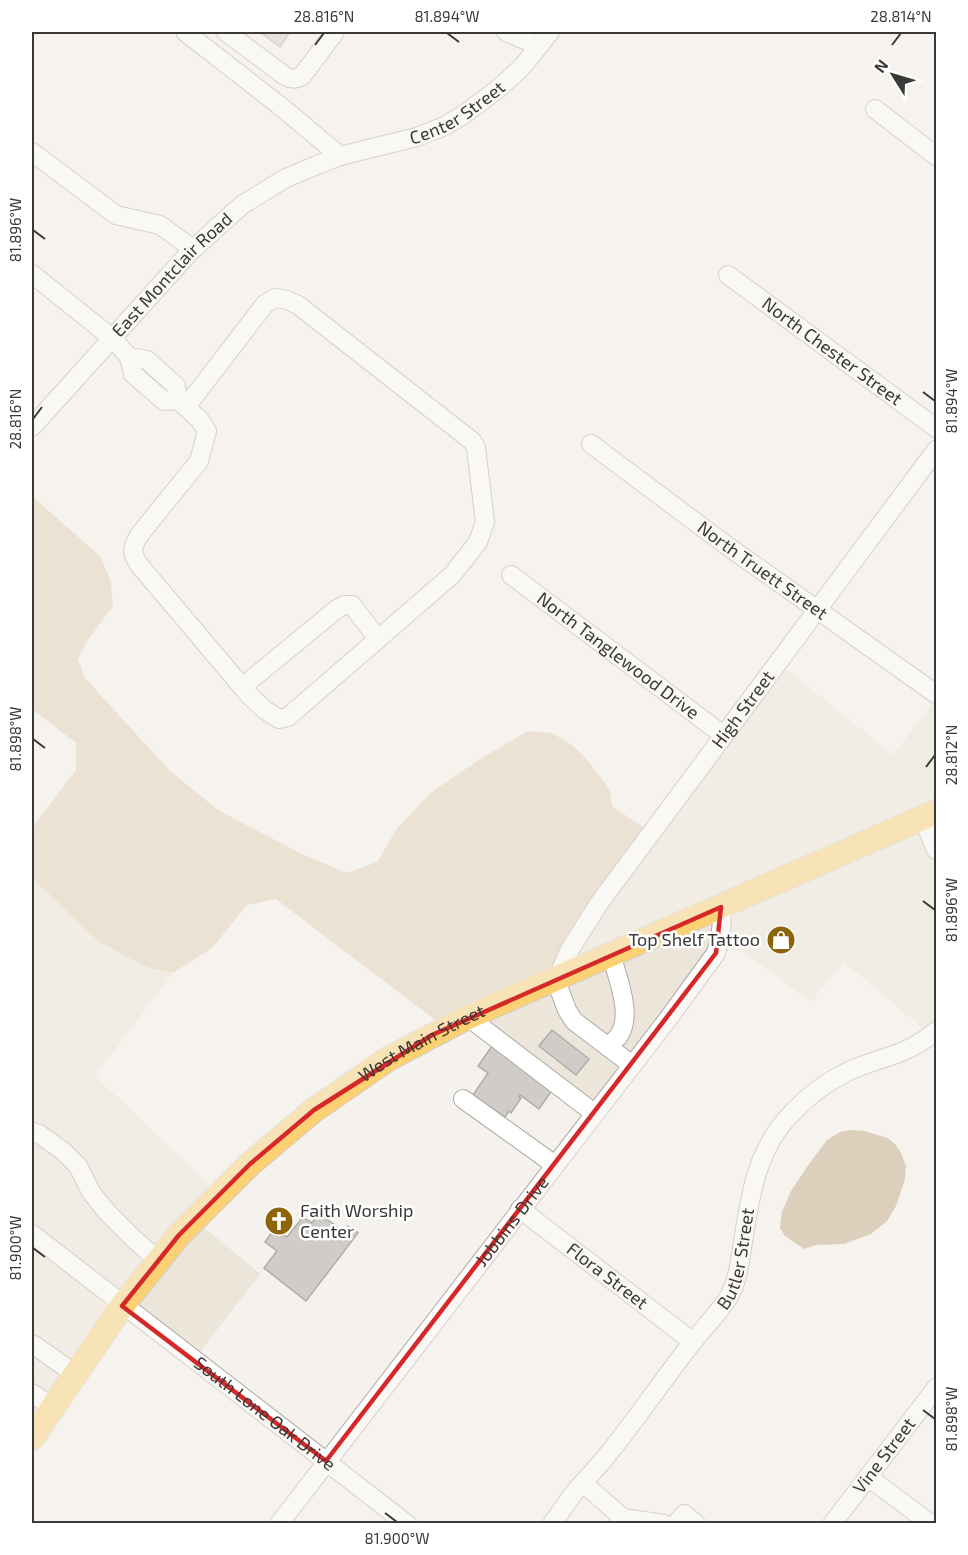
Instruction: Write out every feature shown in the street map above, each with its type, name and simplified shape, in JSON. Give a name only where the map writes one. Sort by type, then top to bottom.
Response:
[{"type":"main road","name":"West Main Street","points":[[32,1438],[122,1305],[180,1235],[250,1164],[314,1110],[388,1059],[468,1017],[930,815]]},
{"type":"street","points":[[185,32],[340,156]]},
{"type":"street","points":[[226,32],[291,79],[302,76],[334,32]]},
{"type":"street","points":[[506,32],[539,46]]},
{"type":"street","name":"Center Street","points":[[340,156],[417,137],[445,126],[466,114],[522,67],[550,32]]},
{"type":"street","points":[[875,110],[936,156]]},
{"type":"street","points":[[32,152],[116,215],[160,225],[193,249]]},
{"type":"street","name":"East Montclair Road","points":[[32,427],[193,249],[242,205],[264,190],[340,156]]},
{"type":"street","points":[[32,274],[112,338],[129,357],[133,375],[164,401],[182,404],[200,420],[207,431],[199,461],[140,534],[134,543],[133,555],[242,687],[265,710],[279,719],[288,717],[452,574],[478,542],[485,522],[476,448],[472,441],[298,305],[275,298],[265,304],[182,404]]},
{"type":"street","name":"North Chester Street","points":[[728,275],[936,428]]},
{"type":"street","name":"North Truett Street","points":[[591,444],[726,545],[936,694]]},
{"type":"street","name":"High Street","points":[[556,978],[569,951],[600,902],[936,450]]},
{"type":"street","name":"North Tanglewood Drive","points":[[511,575],[723,735]]},
{"type":"street","points":[[242,687],[344,605],[352,605],[378,639]]},
{"type":"street","points":[[930,815],[936,850]]},
{"type":"street","name":"Jobbins Drive","points":[[279,1524],[716,953],[723,919],[720,907]]},
{"type":"street","points":[[608,1047],[624,1026],[625,1015],[611,954]]},
{"type":"street","points":[[556,978],[567,1010],[574,1021],[632,1065]]},
{"type":"street","points":[[468,1017],[594,1113]]},
{"type":"street","name":"Butler Street","points":[[552,1524],[729,1298],[740,1263],[750,1196],[766,1149],[777,1131],[810,1095],[829,1082],[848,1072],[907,1051],[936,1031]]},
{"type":"street","points":[[463,1099],[555,1165]]},
{"type":"street","points":[[32,1132],[52,1142],[71,1158],[78,1166],[91,1192],[106,1211],[159,1261]]},
{"type":"street","name":"Flora Street","points":[[520,1209],[693,1342]]},
{"type":"street","name":"South Lone Oak Drive","points":[[32,1234],[406,1524]]},
{"type":"street","points":[[34,1345],[75,1374]]},
{"type":"street","name":"Vine Street","points":[[832,1524],[936,1388]]},
{"type":"street","points":[[32,1393],[52,1407]]},
{"type":"street","points":[[868,1477],[931,1524]]},
{"type":"street","points":[[583,1483],[620,1521],[664,1524]]},
{"type":"street","points":[[676,1524],[684,1514],[696,1524]]},
{"type":"highlighted area","points":[[721,907],[716,953],[326,1461],[122,1306],[179,1235],[250,1164],[314,1110],[432,1035]]},
{"type":"shaded area","points":[[32,496],[100,556],[111,582],[113,606],[88,640],[78,659],[85,678],[170,771],[218,810],[300,853],[347,873],[377,862],[398,827],[433,791],[480,759],[528,731],[552,733],[572,745],[586,758],[610,790],[612,806],[654,835],[563,966],[439,1023],[276,899],[247,905],[212,948],[173,973],[146,967],[99,942],[32,878],[32,828],[76,770],[76,743],[32,709]]},
{"type":"shaded area","points":[[784,667],[893,755],[936,699],[936,803],[563,966]]},
{"type":"shaded area","points":[[936,821],[936,1028],[931,1035],[844,962],[811,1002],[727,940],[589,1107],[479,1026],[545,993]]},
{"type":"shaded area","points":[[32,878],[99,942],[146,967],[173,973],[95,1076],[214,1189],[32,1423]]},
{"type":"shaded area","points":[[864,1131],[888,1138],[901,1153],[906,1166],[905,1179],[896,1206],[887,1221],[871,1234],[844,1244],[816,1245],[804,1249],[785,1236],[780,1228],[782,1212],[791,1191],[827,1140],[840,1132]]},
{"type":"shaded area","points":[[201,1225],[261,1274],[198,1354],[133,1305]]},
{"type":"building","points":[[260,32],[290,32],[280,47]]},
{"type":"building","points":[[552,1030],[589,1059],[576,1075],[539,1046]]},
{"type":"building","points":[[492,1046],[553,1089],[539,1109],[520,1095],[521,1098],[511,1113],[509,1111],[505,1117],[473,1095],[488,1073],[478,1066]]},
{"type":"building","points":[[319,1213],[344,1232],[348,1226],[358,1233],[306,1301],[264,1268],[277,1251],[265,1242],[275,1228],[287,1237],[303,1217],[312,1223]]},
{"type":"place","name":"Top Shelf Tattoo","points":[[781,940]]},
{"type":"place","name":"Faith Worship Center","points":[[279,1221]]}]
